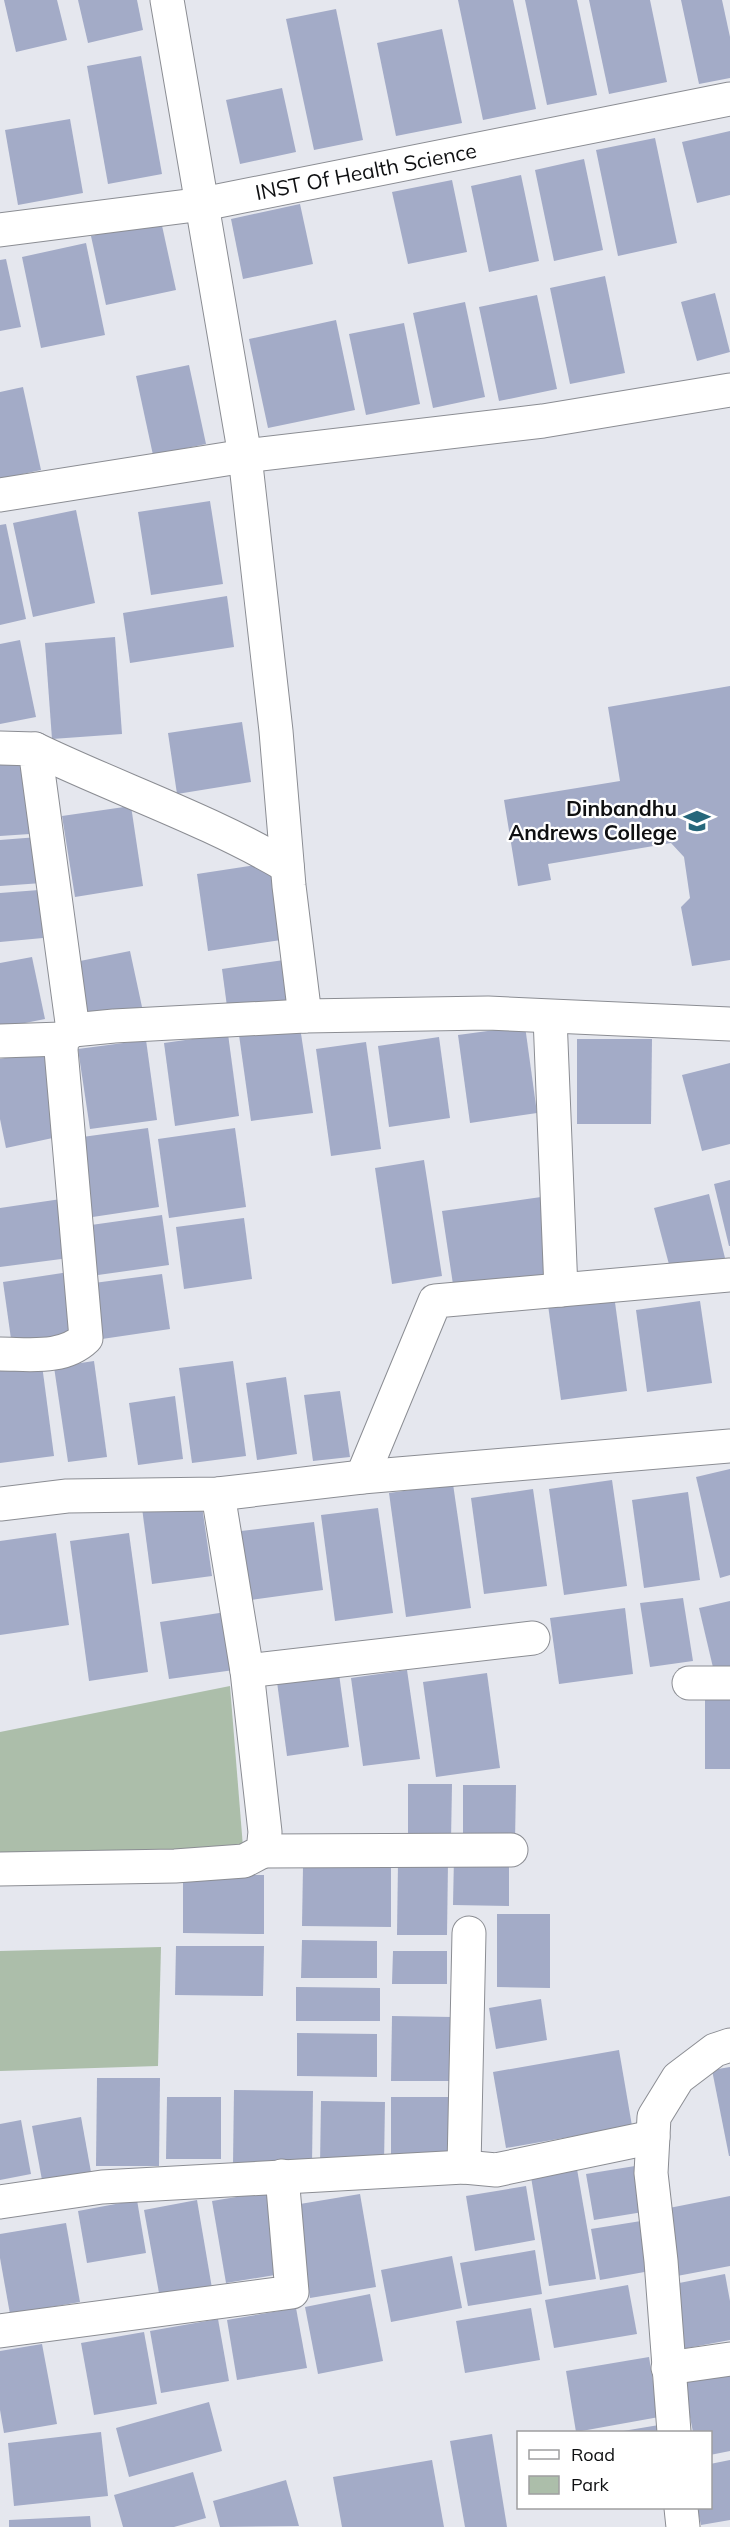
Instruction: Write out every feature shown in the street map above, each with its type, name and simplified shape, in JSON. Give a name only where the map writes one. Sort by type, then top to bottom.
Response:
[{"type":"street","points":[[168,0],[245,456],[276,731],[287,866],[305,1016]]},
{"type":"street","name":"INST Of Health Science","points":[[0,230],[203,204],[730,99]]},
{"type":"street","points":[[0,495],[245,456],[543,421],[730,390]]},
{"type":"street","points":[[0,748],[34,749],[102,781],[244,841],[287,866]]},
{"type":"street","points":[[0,1354],[56,1354],[76,1347],[86,1338],[61,1050],[68,1034],[34,749]]},
{"type":"street","points":[[0,1041],[305,1016],[488,1013],[730,1024]]},
{"type":"street","points":[[550,1017],[561,1290]]},
{"type":"street","points":[[362,1477],[435,1301],[730,1275]]},
{"type":"street","points":[[0,1504],[67,1496],[218,1494],[362,1477],[730,1446]]},
{"type":"street","points":[[218,1494],[247,1671],[266,1832],[263,1851]]},
{"type":"street","points":[[247,1671],[533,1638]]},
{"type":"street","points":[[689,1683],[730,1683]]},
{"type":"street","points":[[0,1869],[175,1866],[244,1861],[263,1851],[511,1850]]},
{"type":"street","points":[[464,2167],[469,1933]]},
{"type":"street","points":[[674,2431],[661,2261],[651,2173],[654,2117],[678,2078],[715,2050],[730,2046]]},
{"type":"street","points":[[0,2202],[102,2187],[464,2167],[496,2170],[653,2137]]},
{"type":"street","points":[[0,2331],[292,2292],[282,2176]]},
{"type":"street","points":[[668,2368],[730,2359]]},
{"type":"street","points":[[681,2509],[683,2527]]},
{"type":"green space","points":[[230,1686],[243,1847],[0,1864],[0,1732]]},
{"type":"green space","points":[[161,1947],[158,2066],[0,2071],[0,1951]]},
{"type":"building","points":[[4,0],[57,0],[67,40],[16,52]]},
{"type":"building","points":[[78,0],[137,0],[143,30],[88,43]]},
{"type":"building","points":[[458,0],[513,0],[536,109],[483,120]]},
{"type":"building","points":[[525,0],[577,0],[597,95],[547,105]]},
{"type":"building","points":[[589,0],[650,0],[667,82],[609,94]]},
{"type":"building","points":[[681,0],[722,0],[730,37],[730,78],[699,84]]},
{"type":"building","points":[[336,9],[363,140],[314,150],[286,19]]},
{"type":"building","points":[[442,29],[462,123],[396,136],[377,43]]},
{"type":"building","points":[[141,56],[162,174],[108,184],[87,66]]},
{"type":"building","points":[[282,88],[296,152],[240,164],[226,100]]},
{"type":"building","points":[[70,119],[83,193],[18,205],[5,130]]},
{"type":"building","points":[[730,131],[730,195],[697,203],[682,142]]},
{"type":"building","points":[[655,138],[677,243],[618,256],[596,150]]},
{"type":"building","points":[[584,159],[603,250],[554,261],[535,170]]},
{"type":"building","points":[[521,175],[539,261],[489,272],[471,186]]},
{"type":"building","points":[[452,180],[467,252],[408,264],[392,192]]},
{"type":"building","points":[[300,204],[313,264],[243,279],[231,219]]},
{"type":"building","points":[[161,221],[176,290],[106,305],[91,236]]},
{"type":"building","points":[[86,243],[105,335],[41,348],[22,257]]},
{"type":"building","points":[[6,259],[21,327],[0,331],[0,260]]},
{"type":"building","points":[[605,276],[625,373],[570,384],[550,288]]},
{"type":"building","points":[[715,293],[730,352],[697,361],[681,302]]},
{"type":"building","points":[[537,295],[557,389],[499,401],[479,307]]},
{"type":"building","points":[[465,302],[485,397],[433,408],[413,313]]},
{"type":"building","points":[[336,320],[355,410],[268,428],[249,339]]},
{"type":"building","points":[[404,323],[420,404],[366,415],[349,334]]},
{"type":"building","points":[[189,365],[206,444],[153,455],[136,376]]},
{"type":"building","points":[[23,387],[41,470],[0,479],[0,392]]},
{"type":"building","points":[[210,501],[223,584],[151,595],[138,512]]},
{"type":"building","points":[[76,510],[95,603],[33,617],[13,523]]},
{"type":"building","points":[[6,524],[26,619],[0,625],[0,525]]},
{"type":"building","points":[[227,596],[234,647],[130,663],[123,613]]},
{"type":"building","points":[[115,637],[122,734],[52,739],[45,643]]},
{"type":"building","points":[[20,640],[36,717],[0,724],[0,644]]},
{"type":"building","points":[[730,686],[730,960],[692,966],[681,907],[690,898],[684,857],[671,843],[548,864],[551,880],[518,886],[504,800],[620,781],[608,707]]},
{"type":"building","points":[[242,722],[251,782],[177,794],[168,733]]},
{"type":"building","points":[[24,755],[30,834],[0,836],[0,757]]},
{"type":"building","points":[[131,806],[143,886],[75,897],[62,816]]},
{"type":"building","points":[[38,837],[42,883],[0,886],[0,840]]},
{"type":"building","points":[[270,863],[281,940],[208,951],[197,874]]},
{"type":"building","points":[[39,890],[43,938],[0,942],[0,893]]},
{"type":"building","points":[[130,951],[142,1007],[87,1019],[75,962]]},
{"type":"building","points":[[32,957],[45,1019],[0,1028],[0,963]]},
{"type":"building","points":[[284,960],[291,1005],[228,1014],[222,969]]},
{"type":"building","points":[[525,1026],[537,1113],[470,1123],[458,1035]]},
{"type":"building","points":[[300,1027],[313,1113],[251,1121],[239,1035]]},
{"type":"building","points":[[228,1034],[239,1116],[175,1126],[164,1043]]},
{"type":"building","points":[[439,1037],[450,1118],[389,1127],[378,1046]]},
{"type":"building","points":[[577,1039],[652,1039],[651,1124],[577,1124]]},
{"type":"building","points":[[146,1040],[157,1120],[90,1129],[78,1049]]},
{"type":"building","points":[[366,1042],[381,1149],[331,1156],[316,1049]]},
{"type":"building","points":[[45,1050],[62,1136],[6,1148],[0,1119],[0,1059]]},
{"type":"building","points":[[730,1063],[730,1144],[702,1151],[682,1075]]},
{"type":"building","points":[[148,1128],[159,1207],[86,1218],[75,1138]]},
{"type":"building","points":[[235,1128],[246,1207],[169,1218],[158,1139]]},
{"type":"building","points":[[424,1160],[442,1276],[392,1284],[375,1168]]},
{"type":"building","points":[[730,1180],[730,1246],[729,1246],[714,1184]]},
{"type":"building","points":[[709,1194],[725,1258],[671,1272],[654,1208]]},
{"type":"building","points":[[548,1196],[559,1276],[454,1291],[442,1211]]},
{"type":"building","points":[[61,1199],[69,1258],[0,1267],[0,1208]]},
{"type":"building","points":[[162,1215],[169,1265],[91,1276],[84,1226]]},
{"type":"building","points":[[244,1218],[252,1279],[184,1289],[176,1227]]},
{"type":"building","points":[[69,1272],[78,1337],[12,1346],[3,1282]]},
{"type":"building","points":[[162,1274],[170,1329],[102,1339],[94,1283]]},
{"type":"building","points":[[614,1295],[627,1391],[561,1400],[548,1305]]},
{"type":"building","points":[[700,1301],[712,1383],[647,1392],[636,1310]]},
{"type":"building","points":[[94,1361],[107,1457],[68,1462],[54,1367]]},
{"type":"building","points":[[233,1361],[246,1456],[192,1463],[179,1368]]},
{"type":"building","points":[[42,1365],[54,1456],[0,1463],[0,1371]]},
{"type":"building","points":[[286,1377],[297,1454],[257,1460],[246,1383]]},
{"type":"building","points":[[340,1391],[350,1457],[313,1461],[304,1395]]},
{"type":"building","points":[[175,1396],[183,1459],[138,1465],[129,1403]]},
{"type":"building","points":[[730,1469],[730,1575],[720,1578],[696,1477]]},
{"type":"building","points":[[612,1480],[627,1586],[564,1595],[549,1489]]},
{"type":"building","points":[[453,1484],[471,1608],[406,1617],[389,1493]]},
{"type":"building","points":[[533,1489],[547,1586],[484,1594],[471,1498]]},
{"type":"building","points":[[688,1492],[700,1580],[644,1588],[632,1500]]},
{"type":"building","points":[[201,1499],[212,1576],[152,1584],[142,1508]]},
{"type":"building","points":[[378,1508],[393,1613],[335,1621],[321,1515]]},
{"type":"building","points":[[314,1522],[323,1590],[251,1600],[241,1531]]},
{"type":"building","points":[[56,1533],[69,1625],[0,1635],[0,1541]]},
{"type":"building","points":[[129,1533],[148,1672],[89,1681],[70,1541]]},
{"type":"building","points":[[683,1598],[693,1661],[650,1667],[640,1603]]},
{"type":"building","points":[[730,1601],[730,1673],[715,1676],[699,1608]]},
{"type":"building","points":[[625,1608],[633,1674],[559,1684],[550,1618]]},
{"type":"building","points":[[226,1612],[234,1670],[169,1679],[160,1622]]},
{"type":"building","points":[[407,1670],[420,1759],[363,1766],[351,1678]]},
{"type":"building","points":[[487,1673],[500,1768],[436,1777],[423,1682]]},
{"type":"building","points":[[339,1674],[349,1747],[287,1756],[277,1682]]},
{"type":"building","points":[[705,1690],[730,1690],[730,1769],[705,1769]]},
{"type":"building","points":[[408,1784],[452,1784],[451,1841],[408,1840]]},
{"type":"building","points":[[463,1785],[516,1785],[515,1842],[463,1841]]},
{"type":"building","points":[[454,1857],[509,1857],[509,1906],[453,1905]]},
{"type":"building","points":[[398,1862],[448,1862],[447,1935],[397,1935]]},
{"type":"building","points":[[303,1867],[391,1868],[391,1927],[302,1926]]},
{"type":"building","points":[[183,1874],[264,1875],[264,1934],[183,1933]]},
{"type":"building","points":[[497,1914],[550,1914],[550,1988],[497,1987]]},
{"type":"building","points":[[302,1940],[377,1941],[377,1978],[301,1978]]},
{"type":"building","points":[[176,1946],[264,1946],[263,1996],[175,1995]]},
{"type":"building","points":[[393,1951],[447,1951],[447,1984],[392,1984]]},
{"type":"building","points":[[296,1987],[380,1988],[380,2021],[296,2021]]},
{"type":"building","points":[[541,1999],[547,2040],[496,2049],[489,2008]]},
{"type":"building","points":[[392,2016],[453,2017],[452,2081],[391,2081]]},
{"type":"building","points":[[297,2033],[377,2034],[377,2077],[297,2076]]},
{"type":"building","points":[[619,2050],[632,2126],[506,2148],[493,2072]]},
{"type":"building","points":[[730,2067],[730,2156],[729,2156],[712,2070]]},
{"type":"building","points":[[97,2078],[160,2078],[159,2166],[96,2166]]},
{"type":"building","points":[[234,2090],[313,2091],[312,2165],[233,2164]]},
{"type":"building","points":[[167,2097],[221,2097],[221,2159],[166,2159]]},
{"type":"building","points":[[391,2097],[452,2097],[452,2156],[391,2156]]},
{"type":"building","points":[[321,2101],[385,2102],[384,2165],[320,2165]]},
{"type":"building","points":[[81,2117],[91,2172],[42,2180],[32,2126]]},
{"type":"building","points":[[21,2120],[31,2174],[0,2180],[0,2124]]},
{"type":"building","points":[[635,2166],[643,2212],[594,2220],[586,2174]]},
{"type":"building","points":[[577,2169],[596,2279],[549,2286],[531,2177]]},
{"type":"building","points":[[526,2186],[535,2240],[475,2251],[466,2196]]},
{"type":"building","points":[[266,2192],[281,2274],[226,2283],[212,2201]]},
{"type":"building","points":[[360,2194],[376,2287],[310,2298],[294,2205]]},
{"type":"building","points":[[730,2196],[730,2266],[677,2276],[664,2209]]},
{"type":"building","points":[[137,2200],[146,2253],[87,2263],[78,2211]]},
{"type":"building","points":[[197,2200],[213,2294],[161,2304],[144,2210]]},
{"type":"building","points":[[641,2221],[650,2271],[600,2280],[591,2229]]},
{"type":"building","points":[[66,2223],[80,2302],[10,2314],[0,2258],[0,2234]]},
{"type":"building","points":[[535,2250],[542,2294],[468,2306],[460,2263]]},
{"type":"building","points":[[452,2256],[462,2308],[391,2322],[381,2270]]},
{"type":"building","points":[[725,2274],[730,2301],[730,2340],[682,2349],[669,2285]]},
{"type":"building","points":[[628,2285],[637,2334],[554,2348],[545,2300]]},
{"type":"building","points":[[370,2294],[383,2361],[318,2374],[305,2307]]},
{"type":"building","points":[[296,2308],[307,2368],[237,2380],[227,2320]]},
{"type":"building","points":[[531,2308],[540,2360],[465,2373],[456,2321]]},
{"type":"building","points":[[218,2319],[229,2381],[161,2393],[150,2331]]},
{"type":"building","points":[[144,2332],[157,2404],[94,2415],[81,2343]]},
{"type":"building","points":[[42,2344],[57,2424],[4,2433],[0,2410],[0,2351]]},
{"type":"building","points":[[649,2357],[659,2417],[576,2431],[566,2371]]},
{"type":"building","points":[[730,2363],[730,2451],[712,2455],[712,2431],[693,2431],[681,2372]]},
{"type":"building","points":[[209,2402],[222,2451],[129,2477],[116,2428]]},
{"type":"building","points":[[659,2425],[660,2431],[623,2431]]},
{"type":"building","points":[[101,2432],[108,2496],[14,2506],[8,2443]]},
{"type":"building","points":[[492,2434],[507,2527],[465,2527],[450,2441]]},
{"type":"building","points":[[432,2460],[444,2527],[342,2527],[333,2477]]},
{"type":"building","points":[[730,2460],[730,2520],[701,2525],[697,2509],[712,2509],[712,2464]]},
{"type":"building","points":[[193,2472],[206,2518],[174,2527],[123,2527],[114,2495]]},
{"type":"building","points":[[286,2480],[299,2526],[220,2527],[213,2501]]},
{"type":"building","points":[[90,2516],[91,2527],[9,2527],[9,2520]]},
{"type":"place","name":"Dinbandhu Andrews College","points":[[697,821]]}]
